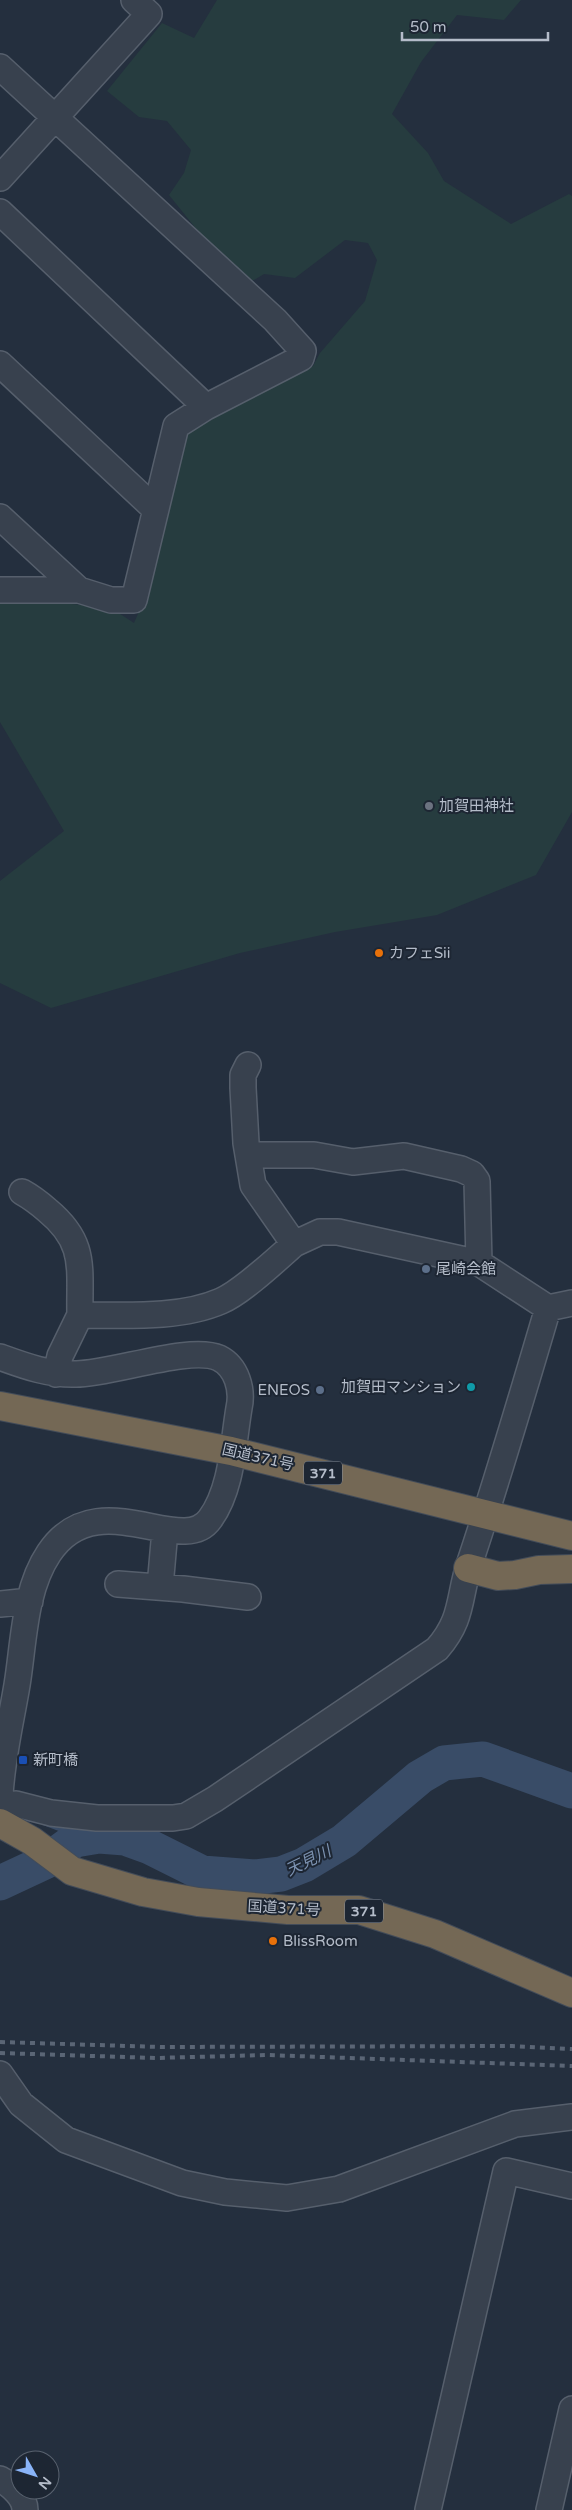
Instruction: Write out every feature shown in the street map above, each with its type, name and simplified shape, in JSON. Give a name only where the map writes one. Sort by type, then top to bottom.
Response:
[{"type":"highway","name":"国道371号","points":[[0,1406],[231,1451],[572,1536]]},
{"type":"highway","name":"371","points":[[518,1522],[572,1517]]},
{"type":"highway","points":[[468,1568],[498,1576],[539,1570],[572,1569]]},
{"type":"highway","name":"国道371号","points":[[0,1822],[32,1841],[72,1871],[143,1892],[198,1902],[288,1910],[358,1910],[435,1934],[572,1993]]},
{"type":"street","points":[[0,178],[149,14],[134,0]]},
{"type":"street","points":[[0,66],[275,320],[303,351],[301,358],[176,426],[134,600],[111,600],[78,590],[0,590]]},
{"type":"street","points":[[0,212],[206,408]]},
{"type":"street","points":[[0,364],[155,509]]},
{"type":"street","points":[[0,517],[78,590]]},
{"type":"street","points":[[248,1065],[243,1075],[248,1156],[253,1185],[294,1244]]},
{"type":"street","points":[[248,1156],[314,1155],[353,1162],[404,1156],[462,1169],[472,1174],[476,1181],[479,1263]]},
{"type":"street","points":[[22,1192],[62,1222],[74,1239],[80,1276],[80,1315],[60,1356],[56,1374]]},
{"type":"street","points":[[80,1315],[152,1315],[198,1308],[222,1301],[294,1244],[320,1232],[338,1232],[479,1263],[548,1308],[572,1303]]},
{"type":"street","points":[[0,1808],[16,1804],[51,1813],[97,1818],[173,1818],[186,1816],[237,1784],[437,1648],[450,1634],[459,1614],[468,1568],[518,1413],[548,1308]]},
{"type":"street","points":[[0,1357],[26,1367],[56,1374],[87,1373],[202,1355],[218,1358],[228,1364],[238,1378],[240,1404],[224,1492],[209,1522],[189,1532],[176,1533],[123,1520],[102,1520],[67,1534],[49,1552],[32,1590],[0,1795]]},
{"type":"street","points":[[160,1587],[165,1530]]},
{"type":"street","points":[[118,1584],[248,1597]]},
{"type":"street","points":[[0,1604],[30,1601]]},
{"type":"street","points":[[0,2074],[21,2104],[66,2140],[182,2183],[225,2192],[287,2198],[339,2189],[515,2124],[572,2116]]},
{"type":"street","points":[[428,2510],[506,2172],[572,2186]]},
{"type":"street","points":[[549,2510],[572,2409]]},
{"type":"street","points":[[0,2479],[10,2484],[25,2504],[25,2510]]},
{"type":"green space","points":[[217,0],[521,0],[504,20],[457,15],[421,62],[392,114],[428,153],[444,181],[511,224],[569,194],[572,196],[572,812],[536,875],[437,915],[335,932],[240,953],[51,1008],[0,983],[0,881],[64,831],[0,722],[0,602],[53,602],[111,608],[134,623],[150,586],[182,440],[193,427],[313,366],[320,353],[365,301],[377,260],[368,243],[345,240],[295,278],[264,274],[254,280],[244,281],[214,251],[169,195],[184,173],[191,150],[167,121],[139,117],[107,91],[162,23],[194,38]]},
{"type":"waterway","name":"天見川","points":[[0,1883],[45,1862],[75,1840],[99,1836],[125,1838],[150,1847],[202,1873],[255,1877],[281,1874],[304,1865],[344,1841],[420,1777],[444,1763],[483,1759],[572,1791]]},
{"type":"waterway","points":[[45,1823],[69,1832],[99,1836]]},
{"type":"railway","points":[[0,2042],[160,2047],[512,2046],[572,2049]]},
{"type":"railway","points":[[0,2053],[156,2058],[267,2055],[572,2066]]},
{"type":"place","name":"加賀田神社","points":[[429,806]]},
{"type":"place","name":"カフェSii","points":[[379,953]]},
{"type":"place","name":"尾崎会館","points":[[426,1269]]},
{"type":"place","name":"加賀田マンション","points":[[471,1387]]},
{"type":"place","name":"ENEOS","points":[[320,1390]]},
{"type":"place","name":"新町橋","points":[[23,1760]]},
{"type":"place","name":"BlissRoom","points":[[273,1941]]}]
